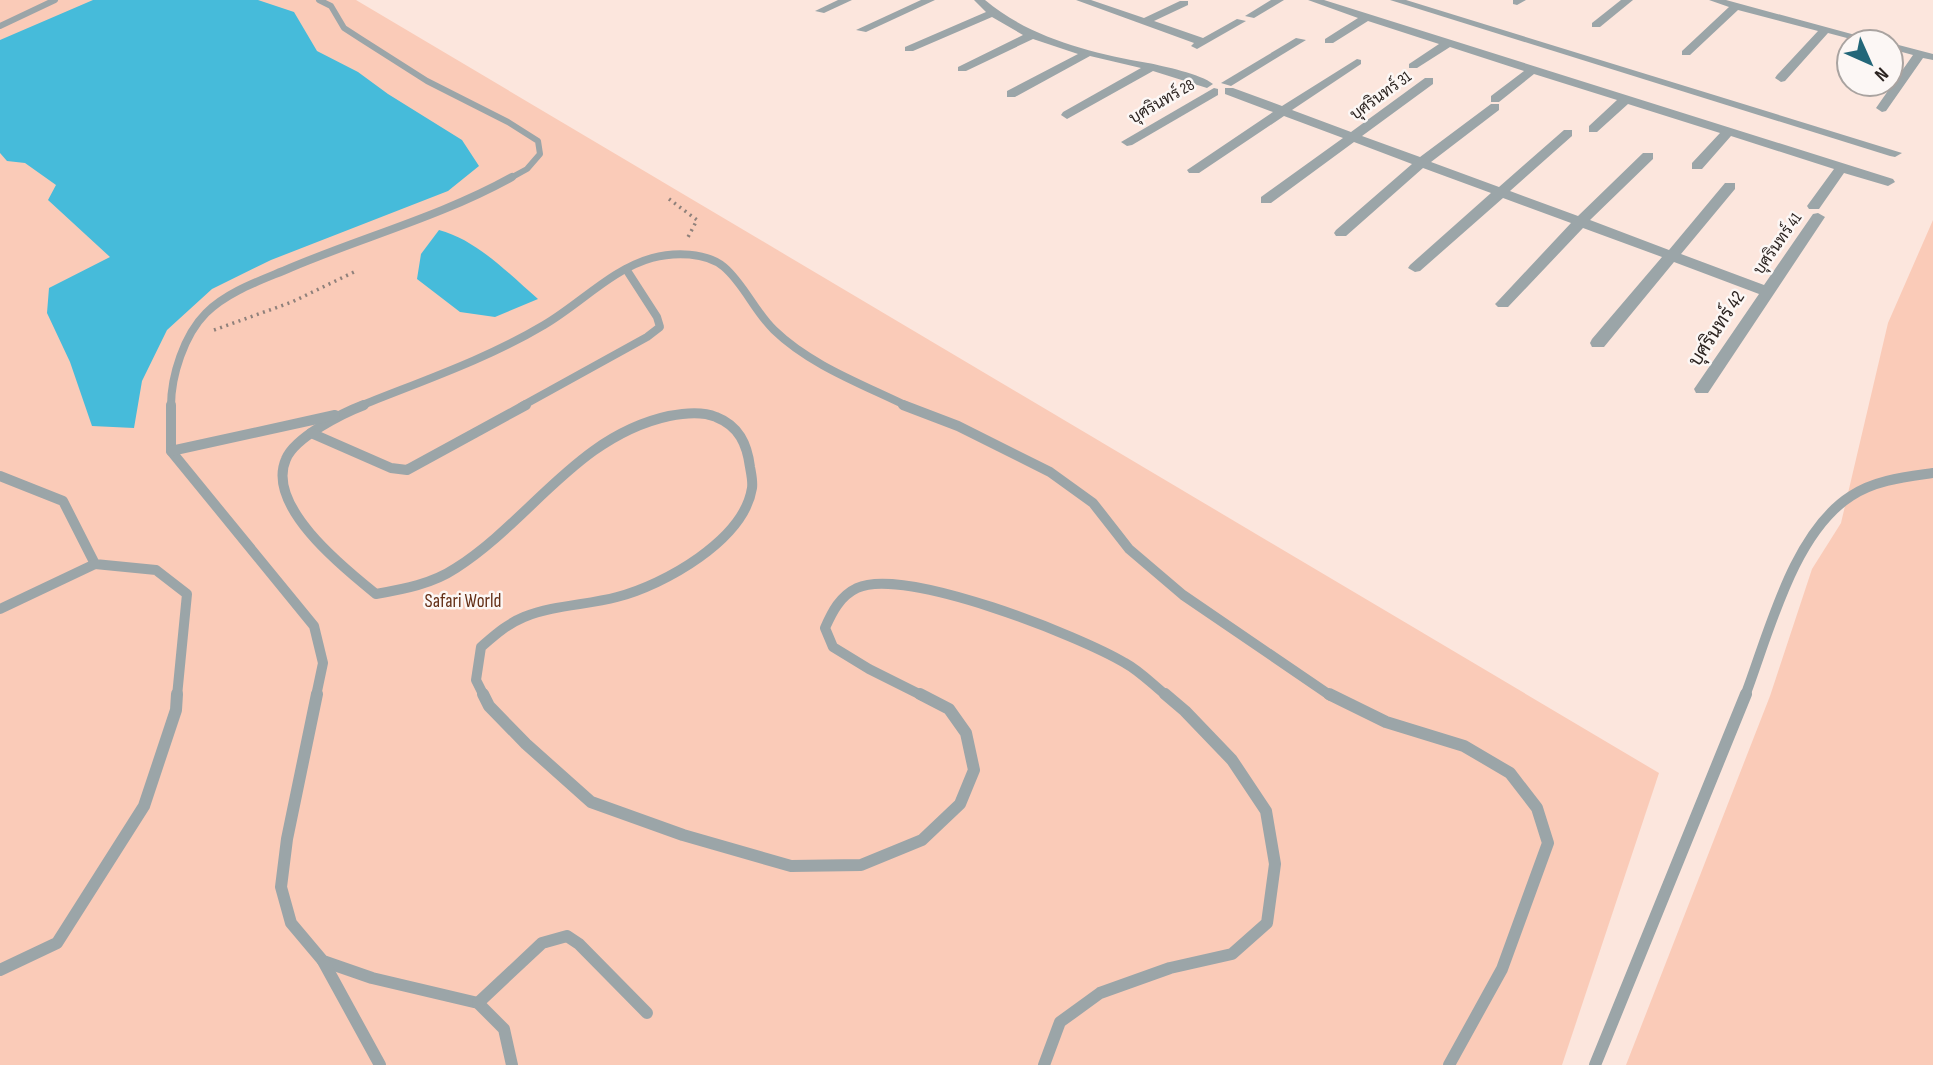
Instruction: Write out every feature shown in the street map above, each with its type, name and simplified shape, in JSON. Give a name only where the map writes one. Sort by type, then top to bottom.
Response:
[{"type":"street","points":[[820,11],[847,0]]},
{"type":"street","points":[[862,30],[930,0]]},
{"type":"street","points":[[979,0],[1015,29],[1032,36],[1152,67],[1211,88],[1217,81],[1283,111],[1766,291]]},
{"type":"street","points":[[1081,0],[1098,2],[1200,44],[1279,0]]},
{"type":"street","points":[[1312,0],[1888,182]]},
{"type":"street","points":[[1395,0],[1895,153]]},
{"type":"street","points":[[1595,25],[1628,0]]},
{"type":"street","points":[[1714,0],[1835,31]]},
{"type":"street","points":[[1144,22],[1184,3]]},
{"type":"street","points":[[1686,52],[1736,6]]},
{"type":"street","points":[[909,49],[992,12]]},
{"type":"street","points":[[1329,41],[1367,17]]},
{"type":"street","points":[[1781,78],[1826,29]]},
{"type":"street","points":[[962,69],[1032,36]]},
{"type":"street","points":[[1228,87],[1300,40]]},
{"type":"street","points":[[1413,66],[1448,43]]},
{"type":"street","points":[[1882,108],[1927,55],[1905,50]]},
{"type":"street","points":[[1011,94],[1090,52]]},
{"type":"street","points":[[1194,170],[1357,62]]},
{"type":"street","points":[[1067,115],[1152,67]]},
{"type":"street","points":[[1341,233],[1532,70]]},
{"type":"street","name":"บุศรินทร์ 31","points":[[1266,200],[1429,81]]},
{"type":"street","name":"บุศรินทร์ 28","points":[[1127,142],[1211,88]]},
{"type":"street","points":[[1592,129],[1626,99]]},
{"type":"street","points":[[1697,166],[1728,132]]},
{"type":"street","points":[[1415,268],[1568,133]]},
{"type":"street","points":[[1503,304],[1581,221],[1648,156]]},
{"type":"street","name":"บุศรินทร์ 41","points":[[1766,291],[1841,168]]},
{"type":"street","points":[[1598,343],[1730,186]]},
{"type":"street","name":"บุศรินทร์ 42","points":[[1702,389],[1766,291]]},
{"type":"lane","points":[[0,26],[55,0]]},
{"type":"lane","points":[[319,0],[331,6],[344,28],[427,82],[509,122],[538,141],[540,154],[527,169],[480,195],[313,258],[242,288],[206,313],[187,340],[171,393],[172,451],[314,626],[323,663],[287,839],[281,887],[291,923],[323,961],[380,1065]]},
{"type":"lane","points":[[172,451],[341,414],[485,355],[532,331],[626,269],[653,258],[677,255],[704,257],[724,267],[773,329],[806,355],[908,407],[958,426],[1050,472],[1093,503],[1129,549],[1184,595],[1331,696],[1387,722],[1464,746],[1510,774],[1537,808],[1548,843],[1502,969],[1449,1065]]},
{"type":"lane","points":[[311,433],[391,468],[407,470],[648,337],[660,327],[657,317],[626,269]]},
{"type":"lane","points":[[341,414],[311,433],[286,458],[284,488],[310,530],[342,567],[376,594],[412,588],[459,567],[586,456],[624,429],[670,415],[706,411],[734,424],[748,451],[752,488],[734,525],[697,560],[659,581],[619,597],[561,606],[513,622],[481,647],[476,680],[489,706],[526,744],[591,802],[683,835],[791,866],[861,865],[922,839],[960,804],[974,770],[965,733],[948,709],[869,669],[833,647],[825,628],[834,606],[858,587],[900,584],[955,595],[1027,619],[1126,663],[1185,711],[1232,760],[1266,811],[1275,864],[1267,923],[1232,954],[1170,968],[1100,993],[1060,1022],[1044,1065]]},
{"type":"lane","points":[[1595,1065],[1724,751],[1799,554],[1823,518],[1852,495],[1887,480],[1933,473]]},
{"type":"lane","points":[[0,476],[63,501],[95,564]]},
{"type":"lane","points":[[0,609],[95,564],[156,570],[187,594],[176,710],[145,806],[57,943],[0,970]]},
{"type":"lane","points":[[478,1003],[542,943],[567,936],[579,944],[647,1013]]},
{"type":"lane","points":[[323,961],[372,978],[478,1003],[505,1029],[512,1065]]},
{"type":"path","points":[[669,199],[697,220],[677,255]]},
{"type":"path","points":[[187,340],[292,302],[354,272]]},
{"type":"green space","name":"Safari World","points":[[0,0],[356,0],[1659,773],[1562,1065],[0,1065]]},
{"type":"green space","points":[[1933,220],[1933,1065],[1626,1065],[1770,696],[1812,569],[1841,523],[1888,323]]},
{"type":"water","points":[[93,0],[258,0],[294,12],[317,51],[358,72],[462,140],[479,166],[448,191],[271,260],[212,289],[167,330],[142,381],[134,428],[92,426],[70,362],[47,313],[49,288],[110,257],[48,200],[56,185],[25,163],[7,161],[0,153],[0,40]]},
{"type":"water","points":[[439,230],[466,241],[479,250],[538,299],[495,317],[460,312],[417,279],[421,254]]}]
